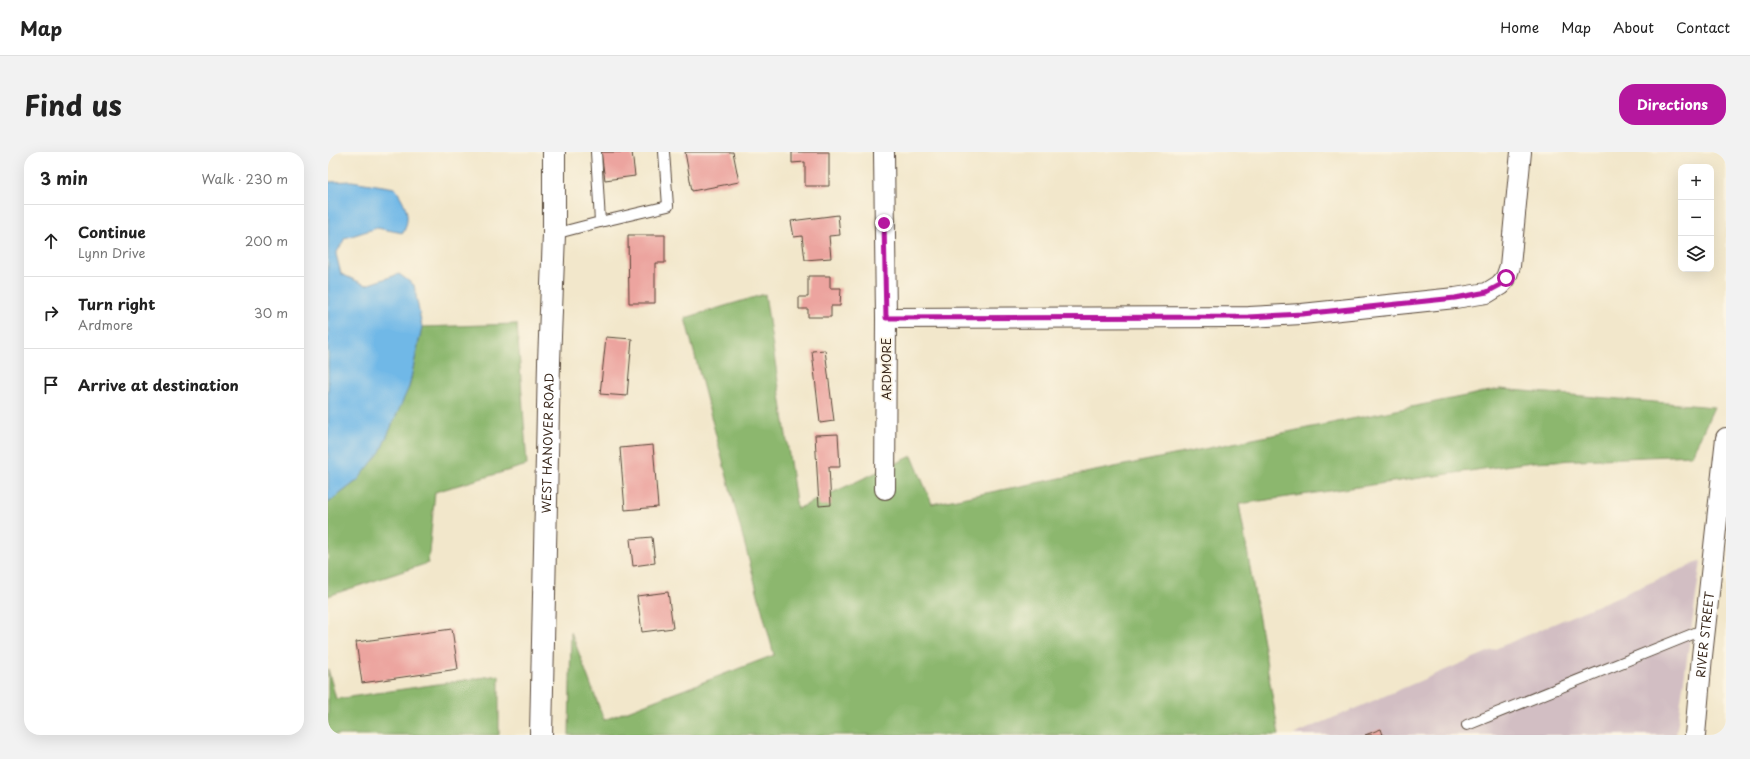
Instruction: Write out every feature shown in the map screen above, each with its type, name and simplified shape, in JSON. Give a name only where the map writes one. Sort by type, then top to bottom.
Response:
[{"type":"street","name":"WEST HANOVER ROAD","points":[[541,735],[549,370],[554,234],[554,152]]},
{"type":"street","name":"ARDMORE","points":[[884,152],[886,318],[885,489]]},
{"type":"street","points":[[886,318],[1256,316],[1302,314],[1455,298],[1487,292],[1500,285],[1506,278],[1510,266],[1521,152]]},
{"type":"street","name":"RIVER STREET","points":[[1696,735],[1705,628],[1726,438]]},
{"type":"lane","points":[[596,152],[600,222]]},
{"type":"lane","points":[[554,234],[668,206],[664,152]]},
{"type":"lane","points":[[1468,725],[1705,628]]},
{"type":"shaded area","points":[[1701,561],[1676,735],[1293,735]]},
{"type":"green space","points":[[765,294],[797,509],[912,456],[932,504],[1500,389],[1714,407],[1692,455],[1532,462],[1239,504],[1279,735],[569,735],[571,632],[604,720],[774,655],[685,318]]},
{"type":"green space","points":[[517,324],[527,465],[435,492],[428,563],[328,596],[328,503],[358,480],[409,387],[422,327]]},
{"type":"green space","points":[[328,669],[336,699],[499,675],[499,735],[328,735]]},
{"type":"water","points":[[352,181],[395,188],[404,204],[407,221],[403,233],[377,228],[345,238],[336,254],[341,274],[366,285],[399,274],[414,285],[422,327],[409,387],[380,452],[358,480],[328,503],[328,182]]},
{"type":"building","points":[[601,152],[632,152],[635,176],[605,180]]},
{"type":"building","points":[[685,152],[733,152],[739,182],[692,191]]},
{"type":"building","points":[[792,152],[829,152],[829,186],[805,186],[805,162],[792,163]]},
{"type":"building","points":[[838,215],[840,235],[829,236],[831,258],[805,260],[802,236],[794,237],[791,221]]},
{"type":"building","points":[[628,235],[665,235],[665,263],[655,263],[655,303],[629,303]]},
{"type":"building","points":[[808,276],[830,276],[830,288],[841,288],[840,306],[831,306],[831,317],[808,317],[808,309],[799,309],[799,297],[808,297]]},
{"type":"building","points":[[606,337],[632,339],[627,396],[600,394]]},
{"type":"building","points":[[825,350],[834,421],[820,423],[812,351]]},
{"type":"building","points":[[838,434],[840,467],[829,467],[831,505],[819,506],[815,435]]},
{"type":"building","points":[[653,445],[658,507],[625,510],[620,448]]},
{"type":"building","points":[[652,537],[655,563],[633,566],[630,539]]},
{"type":"building","points":[[668,592],[673,628],[642,632],[637,596]]},
{"type":"building","points":[[452,629],[458,669],[362,683],[356,642]]},
{"type":"building","points":[[1381,729],[1383,735],[1365,735]]},
{"type":"route","points":[[884,223],[886,318],[1248,317],[1302,314],[1376,305],[1455,298],[1487,292],[1500,285],[1506,278]]}]
